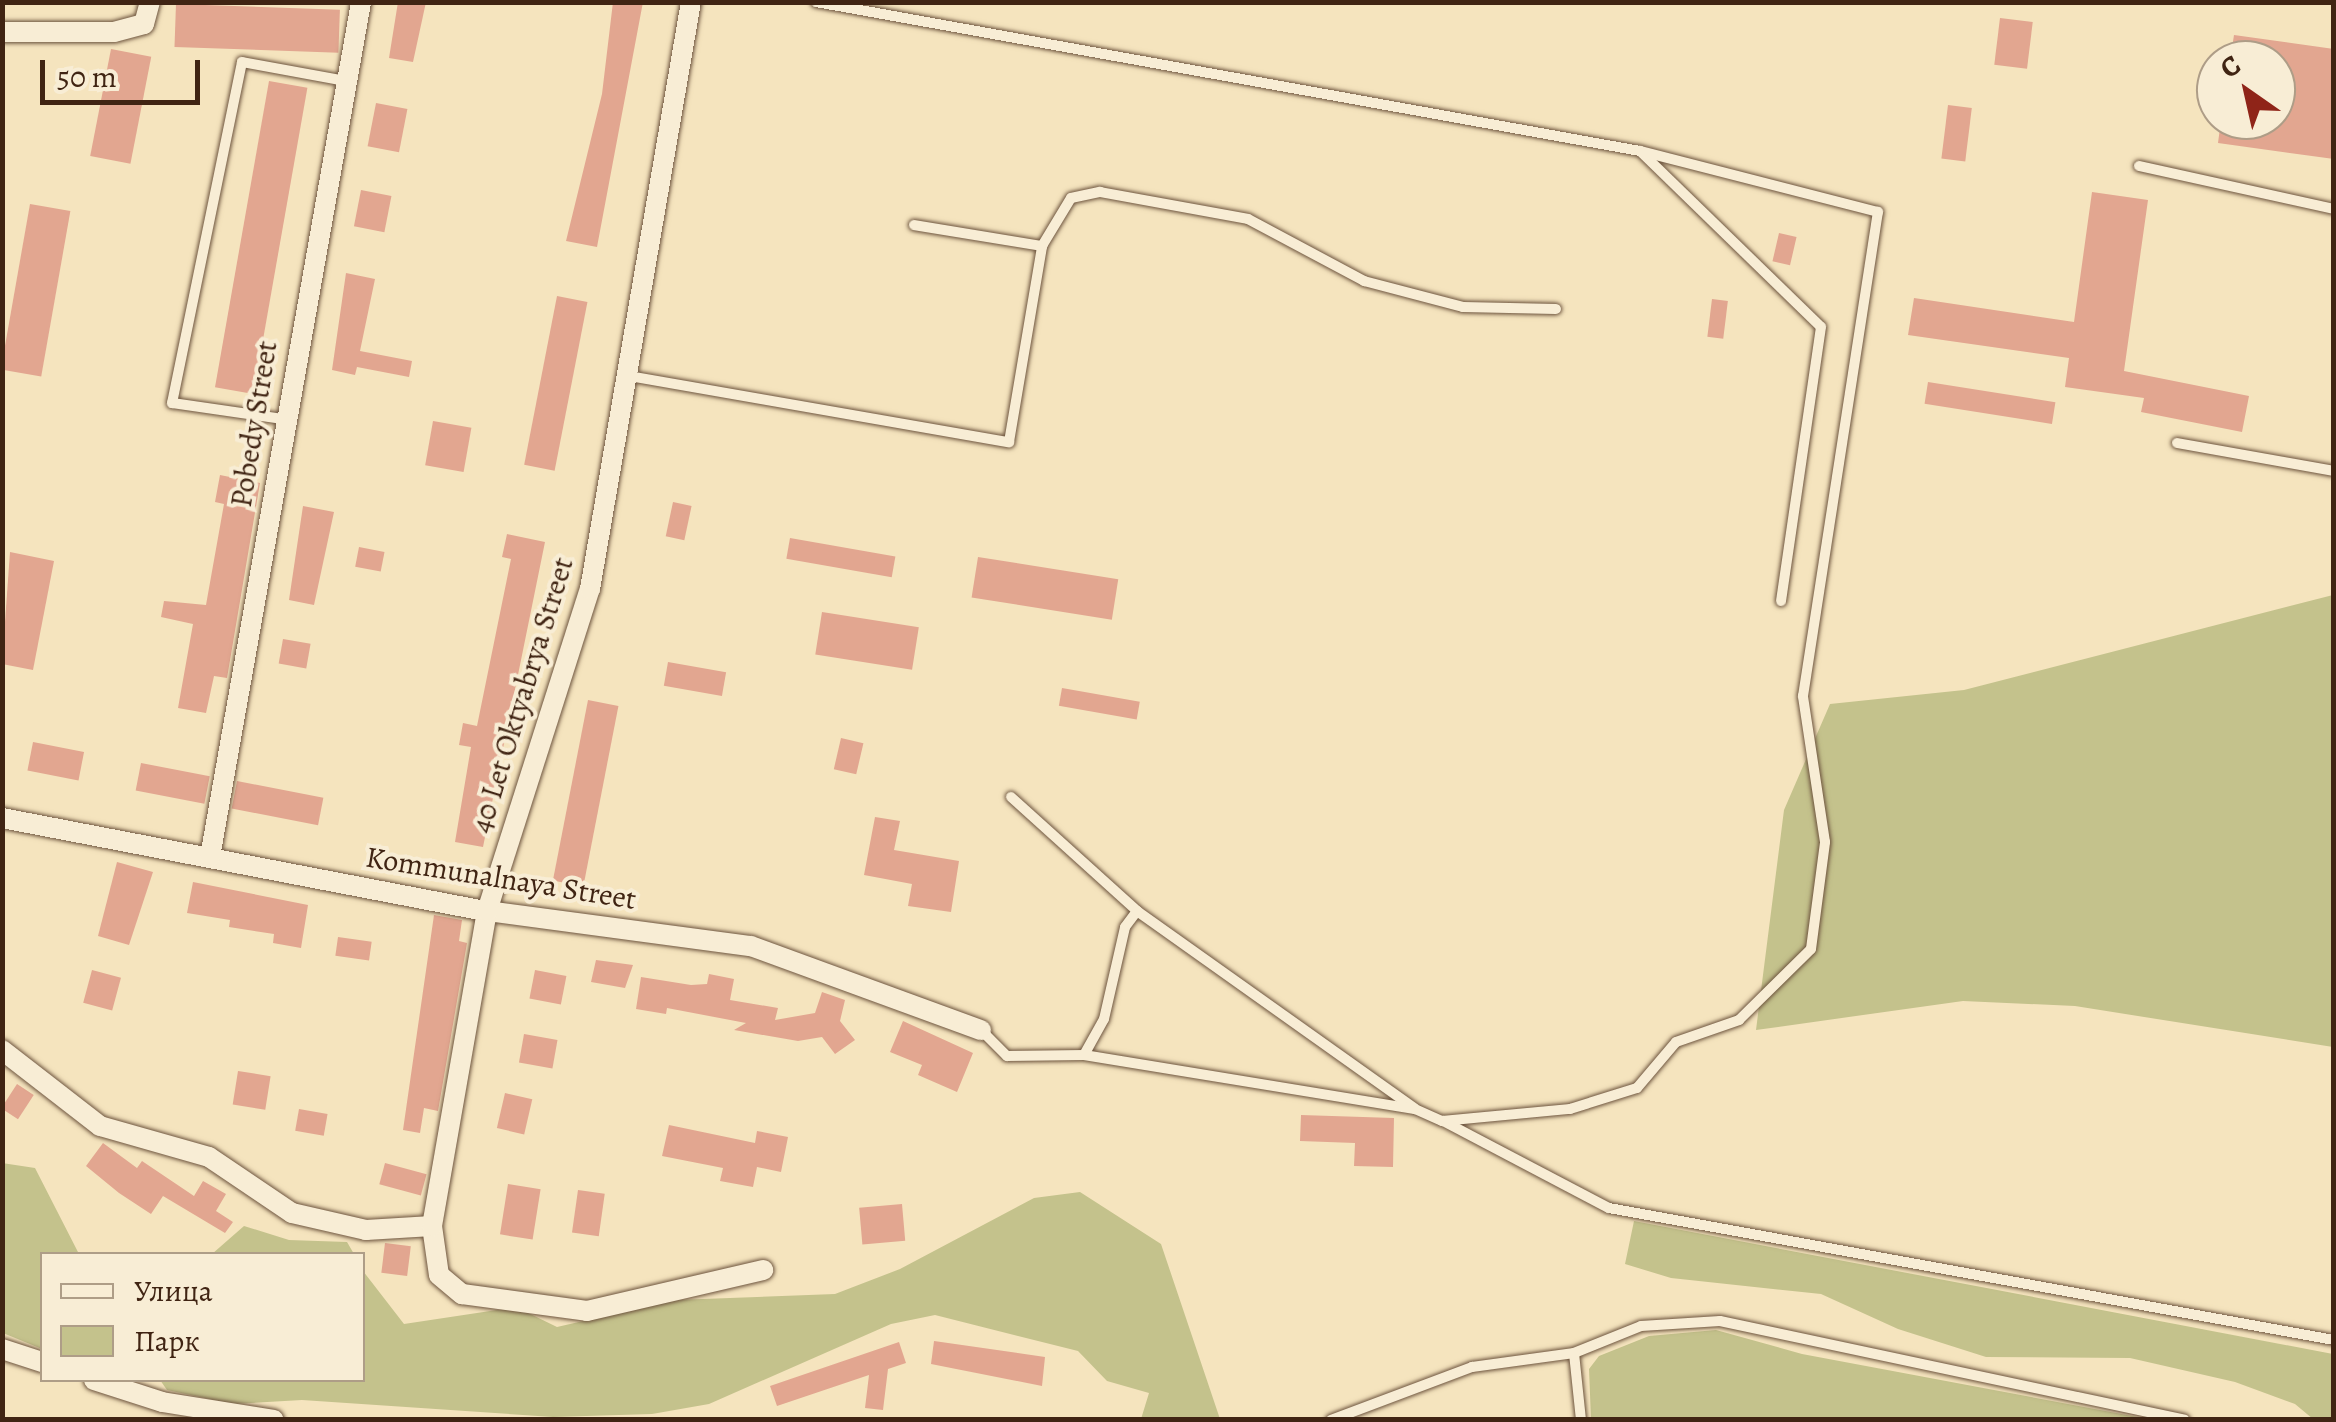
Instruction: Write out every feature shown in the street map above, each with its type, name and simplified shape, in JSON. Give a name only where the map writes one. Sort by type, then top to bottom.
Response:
[{"type":"street","points":[[2,32],[114,32],[144,24],[150,2]]},
{"type":"street","name":"Pobedy Street","points":[[210,856],[283,419],[361,2]]},
{"type":"street","name":"40 Let Oktyabrya Street","points":[[692,2],[590,589],[487,911],[432,1226],[439,1274],[448,1288],[506,1302],[587,1310],[763,1270]]},
{"type":"street","name":"Kommunalnaya Street","points":[[2,818],[487,911],[751,946],[981,1030]]},
{"type":"street","points":[[2,1050],[100,1126],[209,1157],[292,1212],[366,1230],[432,1226]]},
{"type":"street","points":[[2,1349],[40,1361]]},
{"type":"street","points":[[100,1382],[162,1402],[274,1420]]},
{"type":"lane","points":[[816,2],[1640,152],[1878,212],[1803,696],[1825,842],[1811,949],[1739,1020],[1676,1042],[1637,1088],[1570,1109],[1442,1121]]},
{"type":"lane","points":[[283,419],[172,403],[242,62],[346,82]]},
{"type":"lane","points":[[1640,152],[1821,327],[1781,601]]},
{"type":"lane","points":[[2138,166],[2334,209]]},
{"type":"lane","points":[[629,376],[1009,442],[1042,246],[1071,198],[1100,192],[1248,219],[1364,281],[1464,307],[1556,309]]},
{"type":"lane","points":[[914,225],[1042,246]]},
{"type":"lane","points":[[2177,443],[2334,471]]},
{"type":"lane","points":[[1011,798],[1136,911],[1415,1109],[1610,1208],[2334,1340]]},
{"type":"lane","points":[[1084,1055],[1104,1019],[1126,926],[1136,911]]},
{"type":"lane","points":[[981,1030],[1008,1056],[1084,1055],[1415,1109]]},
{"type":"lane","points":[[1331,1420],[1472,1367],[1574,1353],[1640,1326],[1720,1321],[2185,1420]]},
{"type":"lane","points":[[1574,1353],[1581,1420]]},
{"type":"green space","points":[[2333,595],[2333,1047],[2075,1006],[1963,1001],[1756,1030],[1784,810],[1830,704],[1964,690]]},
{"type":"green space","points":[[2,1163],[35,1168],[78,1252],[40,1252],[40,1348],[3,1333]]},
{"type":"green space","points":[[1080,1192],[1161,1244],[1220,1419],[1141,1419],[1149,1393],[1107,1381],[1078,1351],[935,1315],[891,1324],[709,1404],[652,1414],[553,1417],[302,1400],[233,1404],[167,1390],[161,1382],[365,1382],[365,1274],[404,1324],[516,1307],[557,1327],[675,1300],[835,1294],[900,1269],[1034,1198]]},
{"type":"green space","points":[[1634,1221],[2333,1354],[2333,1419],[2313,1419],[2295,1404],[2235,1382],[2130,1358],[1986,1357],[1898,1329],[1821,1294],[1671,1278],[1625,1264]]},
{"type":"green space","points":[[244,1226],[289,1240],[347,1242],[353,1252],[214,1252]]},
{"type":"green space","points":[[1716,1330],[1802,1354],[2148,1419],[1591,1419],[1589,1369],[1599,1356],[1649,1336]]},
{"type":"building","points":[[398,2],[426,2],[413,62],[389,58]]},
{"type":"building","points":[[613,2],[643,2],[597,247],[566,241],[602,94]]},
{"type":"building","points":[[176,4],[340,10],[338,53],[174,47]]},
{"type":"building","points":[[2000,18],[2033,22],[2027,69],[1994,65]]},
{"type":"building","points":[[2234,35],[2270,40],[2233,40]]},
{"type":"building","points":[[2296,44],[2334,49],[2334,159],[2218,143],[2296,140]]},
{"type":"building","points":[[111,49],[151,57],[130,164],[90,156]]},
{"type":"building","points":[[269,81],[307,88],[253,394],[215,387]]},
{"type":"building","points":[[376,103],[407,109],[399,152],[368,146]]},
{"type":"building","points":[[1948,105],[1972,108],[1965,162],[1941,159]]},
{"type":"building","points":[[361,190],[391,196],[384,232],[354,226]]},
{"type":"building","points":[[2092,192],[2148,200],[2124,371],[2249,396],[2242,432],[2141,412],[2144,398],[2065,387],[2069,358],[1908,335],[1914,298],[2074,322]]},
{"type":"building","points":[[30,204],[70,211],[41,377],[2,370]]},
{"type":"building","points":[[1779,233],[1797,237],[1790,265],[1772,261]]},
{"type":"building","points":[[346,273],[375,279],[360,351],[412,361],[409,377],[357,367],[355,375],[332,370]]},
{"type":"building","points":[[557,296],[587,302],[555,471],[524,465]]},
{"type":"building","points":[[1712,299],[1728,301],[1723,339],[1707,337]]},
{"type":"building","points":[[1928,382],[2055,402],[2052,424],[1925,404]]},
{"type":"building","points":[[433,421],[471,428],[464,472],[425,465]]},
{"type":"building","points":[[220,475],[260,483],[227,678],[214,676],[206,713],[178,708],[193,624],[161,617],[164,601],[206,605],[224,504],[215,502]]},
{"type":"building","points":[[673,502],[692,506],[684,540],[666,536]]},
{"type":"building","points":[[303,506],[334,512],[314,605],[289,600]]},
{"type":"building","points":[[507,534],[545,542],[483,847],[455,842],[471,747],[459,745],[463,723],[477,726],[511,559],[502,557]]},
{"type":"building","points":[[790,538],[895,557],[892,577],[786,559]]},
{"type":"building","points":[[359,547],[385,552],[381,572],[355,567]]},
{"type":"building","points":[[10,552],[54,561],[33,670],[2,664]]},
{"type":"building","points":[[978,557],[1118,579],[1112,620],[972,597]]},
{"type":"building","points":[[822,612],[919,627],[912,670],[815,654]]},
{"type":"building","points":[[283,639],[311,644],[306,668],[279,664]]},
{"type":"building","points":[[668,662],[726,672],[722,696],[664,686]]},
{"type":"building","points":[[1062,688],[1140,702],[1137,719],[1059,706]]},
{"type":"building","points":[[588,700],[618,706],[583,887],[553,881]]},
{"type":"building","points":[[841,738],[863,743],[856,774],[834,769]]},
{"type":"building","points":[[33,742],[84,752],[79,780],[27,770]]},
{"type":"building","points":[[141,763],[210,776],[204,804],[136,790]]},
{"type":"building","points":[[237,781],[323,798],[318,825],[232,808]]},
{"type":"building","points":[[875,817],[900,821],[894,850],[959,861],[951,912],[908,906],[912,884],[864,875]]},
{"type":"building","points":[[117,862],[153,872],[129,945],[98,936]]},
{"type":"building","points":[[193,882],[308,905],[301,948],[273,943],[274,934],[229,927],[230,920],[187,913]]},
{"type":"building","points":[[434,915],[462,920],[459,941],[467,943],[438,1111],[424,1108],[420,1133],[403,1130]]},
{"type":"building","points":[[338,937],[372,942],[369,961],[335,956]]},
{"type":"building","points":[[596,960],[633,965],[625,988],[591,982]]},
{"type":"building","points":[[92,970],[121,978],[112,1011],[83,1003]]},
{"type":"building","points":[[535,970],[566,976],[561,1005],[529,998]]},
{"type":"building","points":[[709,974],[734,979],[730,1000],[778,1008],[775,1020],[815,1013],[822,992],[845,1000],[840,1021],[855,1040],[835,1054],[822,1037],[798,1041],[734,1030],[746,1023],[667,1008],[666,1014],[636,1009],[641,977],[691,985],[707,984]]},
{"type":"building","points":[[903,1021],[973,1053],[957,1092],[918,1075],[922,1065],[890,1052]]},
{"type":"building","points":[[524,1034],[557,1040],[552,1068],[519,1063]]},
{"type":"building","points":[[238,1071],[271,1076],[265,1110],[233,1105]]},
{"type":"building","points":[[17,1084],[34,1095],[18,1119],[2,1109]]},
{"type":"building","points":[[505,1093],[532,1099],[524,1134],[497,1128]]},
{"type":"building","points":[[299,1109],[328,1114],[324,1136],[295,1131]]},
{"type":"building","points":[[1301,1115],[1394,1118],[1393,1167],[1354,1166],[1355,1143],[1300,1141]]},
{"type":"building","points":[[669,1125],[755,1143],[757,1131],[788,1137],[781,1172],[757,1167],[753,1187],[720,1181],[723,1168],[662,1156]]},
{"type":"building","points":[[103,1143],[137,1168],[142,1161],[194,1196],[203,1181],[226,1194],[216,1211],[233,1222],[225,1233],[163,1196],[151,1214],[86,1166]]},
{"type":"building","points":[[385,1163],[427,1174],[421,1195],[379,1184]]},
{"type":"building","points":[[508,1184],[541,1189],[533,1240],[500,1234]]},
{"type":"building","points":[[578,1190],[605,1194],[599,1236],[572,1233]]},
{"type":"building","points":[[902,1204],[905,1241],[862,1245],[859,1208]]},
{"type":"building","points":[[385,1243],[411,1246],[407,1276],[381,1273]]},
{"type":"building","points":[[934,1341],[1045,1357],[1042,1386],[931,1364]]},
{"type":"building","points":[[899,1342],[906,1363],[888,1369],[883,1410],[865,1408],[869,1375],[777,1406],[770,1386]]}]
